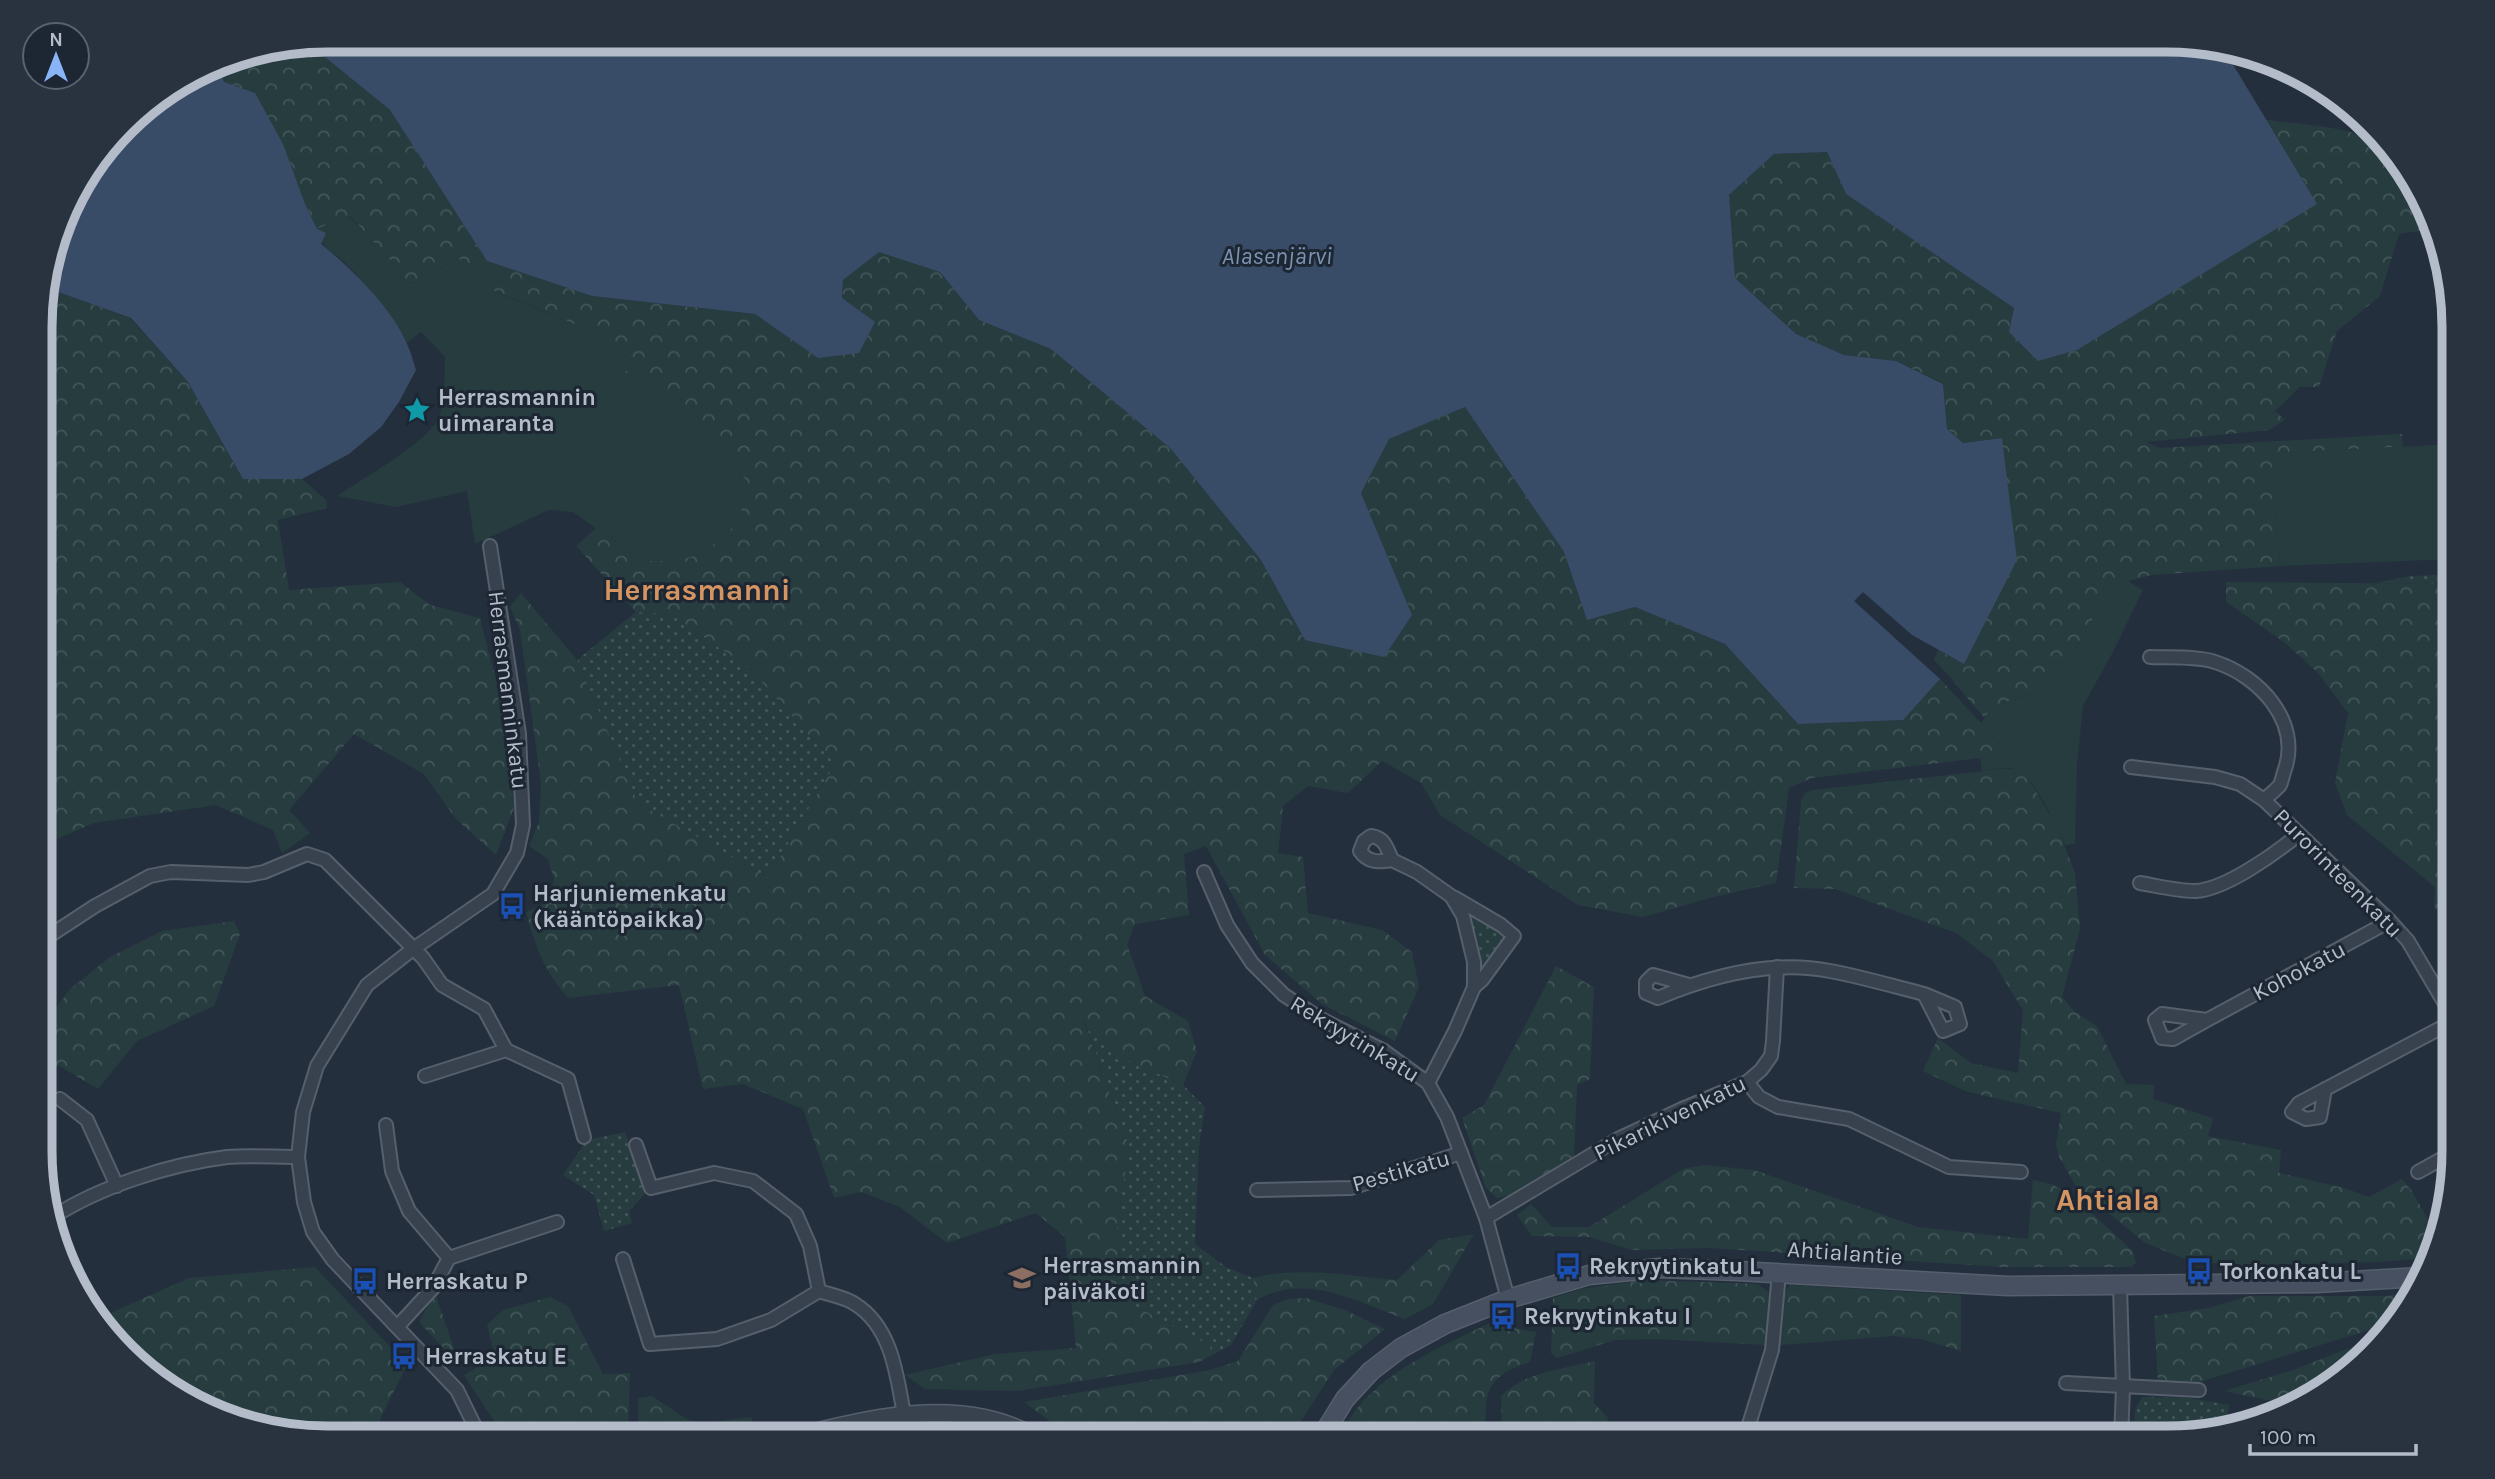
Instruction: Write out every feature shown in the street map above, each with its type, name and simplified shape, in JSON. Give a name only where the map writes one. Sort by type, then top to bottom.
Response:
[{"type":"main road","name":"Ahtialantie","points":[[1328,1426],[1345,1399],[1371,1371],[1401,1348],[1445,1324],[1508,1299],[1589,1275],[1660,1269],[2008,1286],[2316,1283],[2412,1278]]},
{"type":"street","name":"Herrasmanninkatu","points":[[475,1426],[457,1390],[332,1260],[313,1231],[304,1202],[298,1157],[303,1112],[317,1066],[366,985],[493,894],[517,853],[521,834],[522,783],[519,734],[490,546]]},
{"type":"street","points":[[2150,657],[2214,661],[2247,677],[2271,700],[2285,723],[2289,742],[2287,762],[2280,785],[2264,800]]},
{"type":"street","name":"Purorinteenkatu","points":[[2131,767],[2215,777],[2240,784],[2264,800],[2408,941],[2442,999]]},
{"type":"street","points":[[2140,883],[2194,891],[2210,888],[2271,857],[2299,834]]},
{"type":"street","points":[[52,934],[95,906],[150,876],[171,872],[248,875],[264,872],[307,854],[325,860],[423,958],[442,985],[484,1009],[506,1050],[568,1079],[584,1137]]},
{"type":"street","points":[[1392,860],[1417,872],[1514,936],[1482,980],[1474,986]]},
{"type":"street","name":"Rekryytinkatu","points":[[1204,872],[1227,925],[1252,963],[1284,995],[1321,1019],[1384,1051],[1428,1083],[1447,1117],[1486,1218],[1508,1299]]},
{"type":"street","points":[[1428,1083],[1455,1031],[1474,986],[1474,962],[1469,936],[1463,916],[1451,896]]},
{"type":"street","name":"Kohokatu","points":[[2207,1020],[2390,921]]},
{"type":"street","points":[[1689,985],[1777,967],[1828,970],[1924,994]]},
{"type":"street","name":"Pikarikivenkatu","points":[[1486,1218],[1618,1139],[1747,1082],[1761,1070],[1771,1056],[1777,967]]},
{"type":"street","points":[[2325,1089],[2442,1026]]},
{"type":"street","points":[[425,1076],[506,1050]]},
{"type":"street","points":[[1747,1082],[1759,1097],[1778,1107],[1849,1119],[1949,1167],[2021,1172]]},
{"type":"street","points":[[60,1099],[87,1120],[117,1186]]},
{"type":"street","points":[[386,1125],[393,1171],[409,1211],[449,1258]]},
{"type":"street","points":[[636,1145],[651,1188],[714,1173],[753,1181],[796,1214],[810,1247],[819,1291]]},
{"type":"street","name":"Pestikatu","points":[[1257,1190],[1351,1188],[1461,1153]]},
{"type":"street","points":[[60,1214],[117,1186],[187,1163],[231,1157],[298,1157]]},
{"type":"street","points":[[2417,1172],[2442,1158]]},
{"type":"street","points":[[397,1327],[433,1288],[449,1258],[557,1222]]},
{"type":"street","points":[[623,1259],[650,1345],[717,1339],[771,1320],[819,1291],[855,1303],[881,1329],[895,1369],[904,1415]]},
{"type":"street","points":[[1748,1426],[1772,1350],[1779,1273]]},
{"type":"street","points":[[2120,1286],[2121,1426]]},
{"type":"street","points":[[2066,1384],[2199,1390]]},
{"type":"street","points":[[840,1426],[904,1415],[947,1415],[984,1418],[1012,1426]]},
{"type":"green space","points":[[319,52],[390,110],[487,261],[592,296],[755,314],[818,358],[842,298],[843,280],[879,251],[940,272],[979,320],[1051,349],[1171,449],[1261,560],[1305,640],[1412,615],[1361,493],[1388,439],[1465,407],[1564,552],[1587,619],[1635,607],[1725,644],[1798,724],[1902,720],[1940,679],[2002,746],[1980,758],[1812,778],[1789,788],[1776,883],[1643,917],[1578,905],[1440,815],[1421,783],[1382,761],[1348,793],[1308,786],[1283,806],[1278,853],[1303,857],[1308,913],[1382,930],[1412,952],[1419,987],[1395,1041],[1322,1004],[1265,955],[1206,846],[1184,854],[1189,915],[1135,924],[1127,944],[1145,996],[1188,1021],[1197,1051],[1183,1085],[1130,1061],[1083,1019],[1129,1146],[1117,1226],[1124,1300],[1220,1351],[1199,1362],[1018,1391],[925,1389],[905,1375],[995,1354],[1076,1348],[1065,1237],[1036,1213],[947,1243],[900,1207],[861,1192],[834,1198],[803,1109],[743,1084],[703,1089],[679,985],[568,998],[553,978],[537,948],[526,912],[550,901],[554,879],[548,859],[529,846],[539,822],[541,783],[520,630],[510,607],[521,593],[577,660],[638,803],[768,878],[835,764],[751,670],[671,614],[636,612],[576,546],[596,528],[643,561],[672,399],[624,373],[632,360],[570,322],[492,290],[457,258],[419,282],[406,283],[388,258],[350,216],[317,229],[305,204],[221,74],[239,67],[274,58]]},
{"type":"green space","points":[[2266,120],[2343,130],[2367,138],[2386,160],[2406,190],[2425,230],[2399,234],[2380,296],[2337,331],[2319,387],[2300,387],[2275,411],[2285,420],[2269,430],[2146,442],[2160,448],[2402,434],[2403,447],[2276,453],[2280,566],[2152,575],[2128,581],[2104,601],[2057,679],[2036,692],[1993,707],[1985,718],[1934,660],[1938,650],[1964,664],[2002,438],[1963,443],[1947,429],[1943,383],[1896,361],[1844,355],[1796,334],[1735,278],[1729,195],[1774,154],[1827,152],[1846,194],[2014,308],[2316,203]]},
{"type":"green space","points":[[349,216],[389,258],[406,283],[419,282],[457,258],[495,277],[493,291],[570,322],[632,360],[625,373],[672,399],[715,439],[747,482],[743,507],[732,528],[704,553],[676,561],[643,561],[573,512],[549,510],[475,544],[467,491],[396,507],[337,496],[422,438],[439,417],[444,387],[445,357],[421,332],[407,343],[372,293],[342,260],[322,243],[317,229]]},
{"type":"green space","points":[[55,291],[130,318],[188,382],[243,479],[302,479],[326,500],[327,508],[278,520],[289,590],[400,582],[430,605],[480,618],[512,742],[517,779],[514,808],[496,855],[456,819],[424,774],[354,734],[289,810],[310,833],[282,853],[273,830],[216,805],[94,823],[52,841],[52,327]]},
{"type":"green space","points":[[2442,445],[2442,559],[2280,566],[2276,453]]},
{"type":"green space","points":[[2442,575],[2442,584],[2374,583],[2412,576]]},
{"type":"green space","points":[[2128,581],[2143,590],[2083,706],[2077,764],[2075,844],[2065,845],[2044,802],[2022,773],[2011,768],[1982,771],[1980,758],[2002,746],[1981,723],[1993,707],[2036,692],[2057,679],[2104,601]]},
{"type":"green space","points":[[2226,582],[2442,584],[2442,911],[2434,908],[2435,887],[2347,815],[2335,783],[2348,713],[2318,673],[2284,642],[2226,602]]},
{"type":"green space","points":[[636,612],[671,614],[751,670],[835,764],[768,878],[638,803],[577,660]]},
{"type":"green space","points":[[2002,769],[2017,769],[2026,775],[2057,826],[2075,873],[2080,929],[2062,997],[2075,1012],[2097,1026],[2126,1084],[2154,1085],[2153,1099],[2213,1118],[2208,1136],[2281,1150],[2279,1173],[2344,1188],[2369,1197],[2402,1179],[2433,1224],[2421,1259],[2233,1266],[2182,1258],[2144,1242],[2076,1186],[2059,1157],[2056,1144],[2061,1113],[1968,1092],[1923,1071],[1938,1038],[1971,1063],[2018,1073],[2023,1010],[1992,960],[1956,933],[1835,889],[1794,888],[1801,801],[1805,793]]},
{"type":"green space","points":[[1469,912],[1499,930],[1505,938],[1485,969],[1479,972],[1477,948]]},
{"type":"green space","points":[[234,921],[240,934],[214,1006],[137,1041],[98,1089],[58,1065],[52,1073],[52,1014],[70,989],[110,957],[162,931]]},
{"type":"green space","points":[[1556,966],[1594,987],[1590,1079],[1577,1085],[1574,1156],[1510,1195],[1497,1198],[1486,1188],[1462,1118],[1484,1105]]},
{"type":"green space","points":[[1083,1017],[1130,1061],[1183,1085],[1205,1107],[1199,1146],[1195,1244],[1226,1267],[1253,1278],[1257,1300],[1231,1345],[1220,1351],[1124,1300],[1117,1226],[1129,1146]]},
{"type":"green space","points":[[625,1132],[644,1195],[629,1211],[632,1223],[604,1231],[594,1195],[563,1175],[587,1140]]},
{"type":"green space","points":[[1704,1165],[1754,1170],[1918,1227],[2028,1239],[2033,1180],[2054,1185],[2077,1200],[2133,1251],[2136,1263],[2131,1267],[2001,1267],[1709,1248],[1632,1250],[1589,1237],[1532,1236],[1517,1215],[1531,1204],[1552,1227],[1589,1227],[1683,1169]]},
{"type":"green space","points":[[1474,1234],[1433,1304],[1405,1319],[1350,1298],[1313,1289],[1275,1292],[1257,1300],[1253,1278],[1307,1272],[1397,1280],[1439,1240]]},
{"type":"green space","points":[[315,1267],[407,1365],[379,1426],[291,1424],[222,1406],[190,1390],[160,1370],[133,1346],[106,1315],[189,1278]]},
{"type":"green space","points":[[1644,1280],[1758,1284],[1769,1293],[1766,1345],[1657,1339],[1615,1340],[1557,1358],[1551,1353],[1553,1298],[1581,1289]]},
{"type":"green space","points":[[1790,1285],[1961,1295],[1961,1351],[1921,1339],[1893,1336],[1780,1345],[1784,1294]]},
{"type":"green space","points":[[435,1293],[460,1366],[419,1322]]},
{"type":"green space","points":[[2403,1293],[2379,1327],[2199,1382],[2158,1382],[2154,1316],[2209,1308],[2249,1296],[2386,1296]]},
{"type":"green space","points":[[550,1297],[568,1306],[603,1374],[630,1373],[628,1426],[497,1426],[464,1375],[495,1357],[487,1325],[503,1310]]},
{"type":"green space","points":[[1306,1298],[1345,1310],[1385,1329],[1334,1370],[1298,1426],[1056,1426],[1024,1402],[1210,1370],[1238,1361],[1273,1305],[1288,1299]]},
{"type":"green space","points":[[1488,1324],[1536,1332],[1530,1362],[1503,1374],[1490,1389],[1486,1426],[1346,1426],[1359,1406],[1387,1380],[1453,1341]]},
{"type":"green space","points":[[2363,1345],[2335,1370],[2281,1402],[2224,1391],[2293,1370]]},
{"type":"green space","points":[[1595,1361],[1594,1403],[1608,1418],[1608,1426],[1502,1426],[1501,1396],[1521,1382],[1545,1372]]},
{"type":"green space","points":[[652,1396],[688,1420],[706,1423],[751,1417],[753,1425],[639,1426],[638,1398]]},
{"type":"green space","points":[[2142,1397],[2189,1398],[2229,1405],[2227,1420],[2186,1426],[2134,1426],[2135,1410]]},
{"type":"water","name":"Alasenjärvi","points":[[319,52],[2168,52],[2230,60],[2317,204],[2077,350],[2038,361],[2009,332],[2014,308],[1846,194],[1827,152],[1774,154],[1729,195],[1735,278],[1796,334],[1844,355],[1896,361],[1943,384],[1947,429],[1963,443],[2002,438],[2017,560],[1964,664],[1912,635],[1863,592],[1854,601],[1940,679],[1903,720],[1798,724],[1725,644],[1635,607],[1587,620],[1564,552],[1465,407],[1389,439],[1361,493],[1412,615],[1384,657],[1305,640],[1261,560],[1171,449],[1051,349],[979,320],[940,272],[879,252],[843,280],[842,298],[875,322],[859,353],[818,358],[755,314],[592,296],[487,261],[390,110]]},
{"type":"water","points":[[221,74],[224,82],[255,93],[283,144],[317,229],[326,233],[321,244],[345,264],[392,317],[408,347],[416,370],[399,402],[381,427],[349,454],[302,479],[243,479],[188,382],[131,318],[55,291],[73,222],[89,190],[109,160],[133,133],[160,109],[190,89]]},
{"type":"place","name":"Herrasmannin uimaranta","points":[[417,410]]},
{"type":"place","name":"Harjuniemenkatu (kääntöpaikka)","points":[[512,906]]},
{"type":"place","name":"Rekryytinkatu L","points":[[1568,1266]]},
{"type":"place","name":"Torkonkatu L","points":[[2199,1271]]},
{"type":"place","name":"Herrasmannin päiväkoti","points":[[1022,1278]]},
{"type":"place","name":"Herraskatu P","points":[[365,1281]]},
{"type":"place","name":"Rekryytinkatu I","points":[[1503,1316]]},
{"type":"place","name":"Herraskatu E","points":[[404,1356]]},
{"type":"district","name":"Herrasmanni","points":[[697,590]]},
{"type":"district","name":"Ahtiala","points":[[2108,1200]]}]
